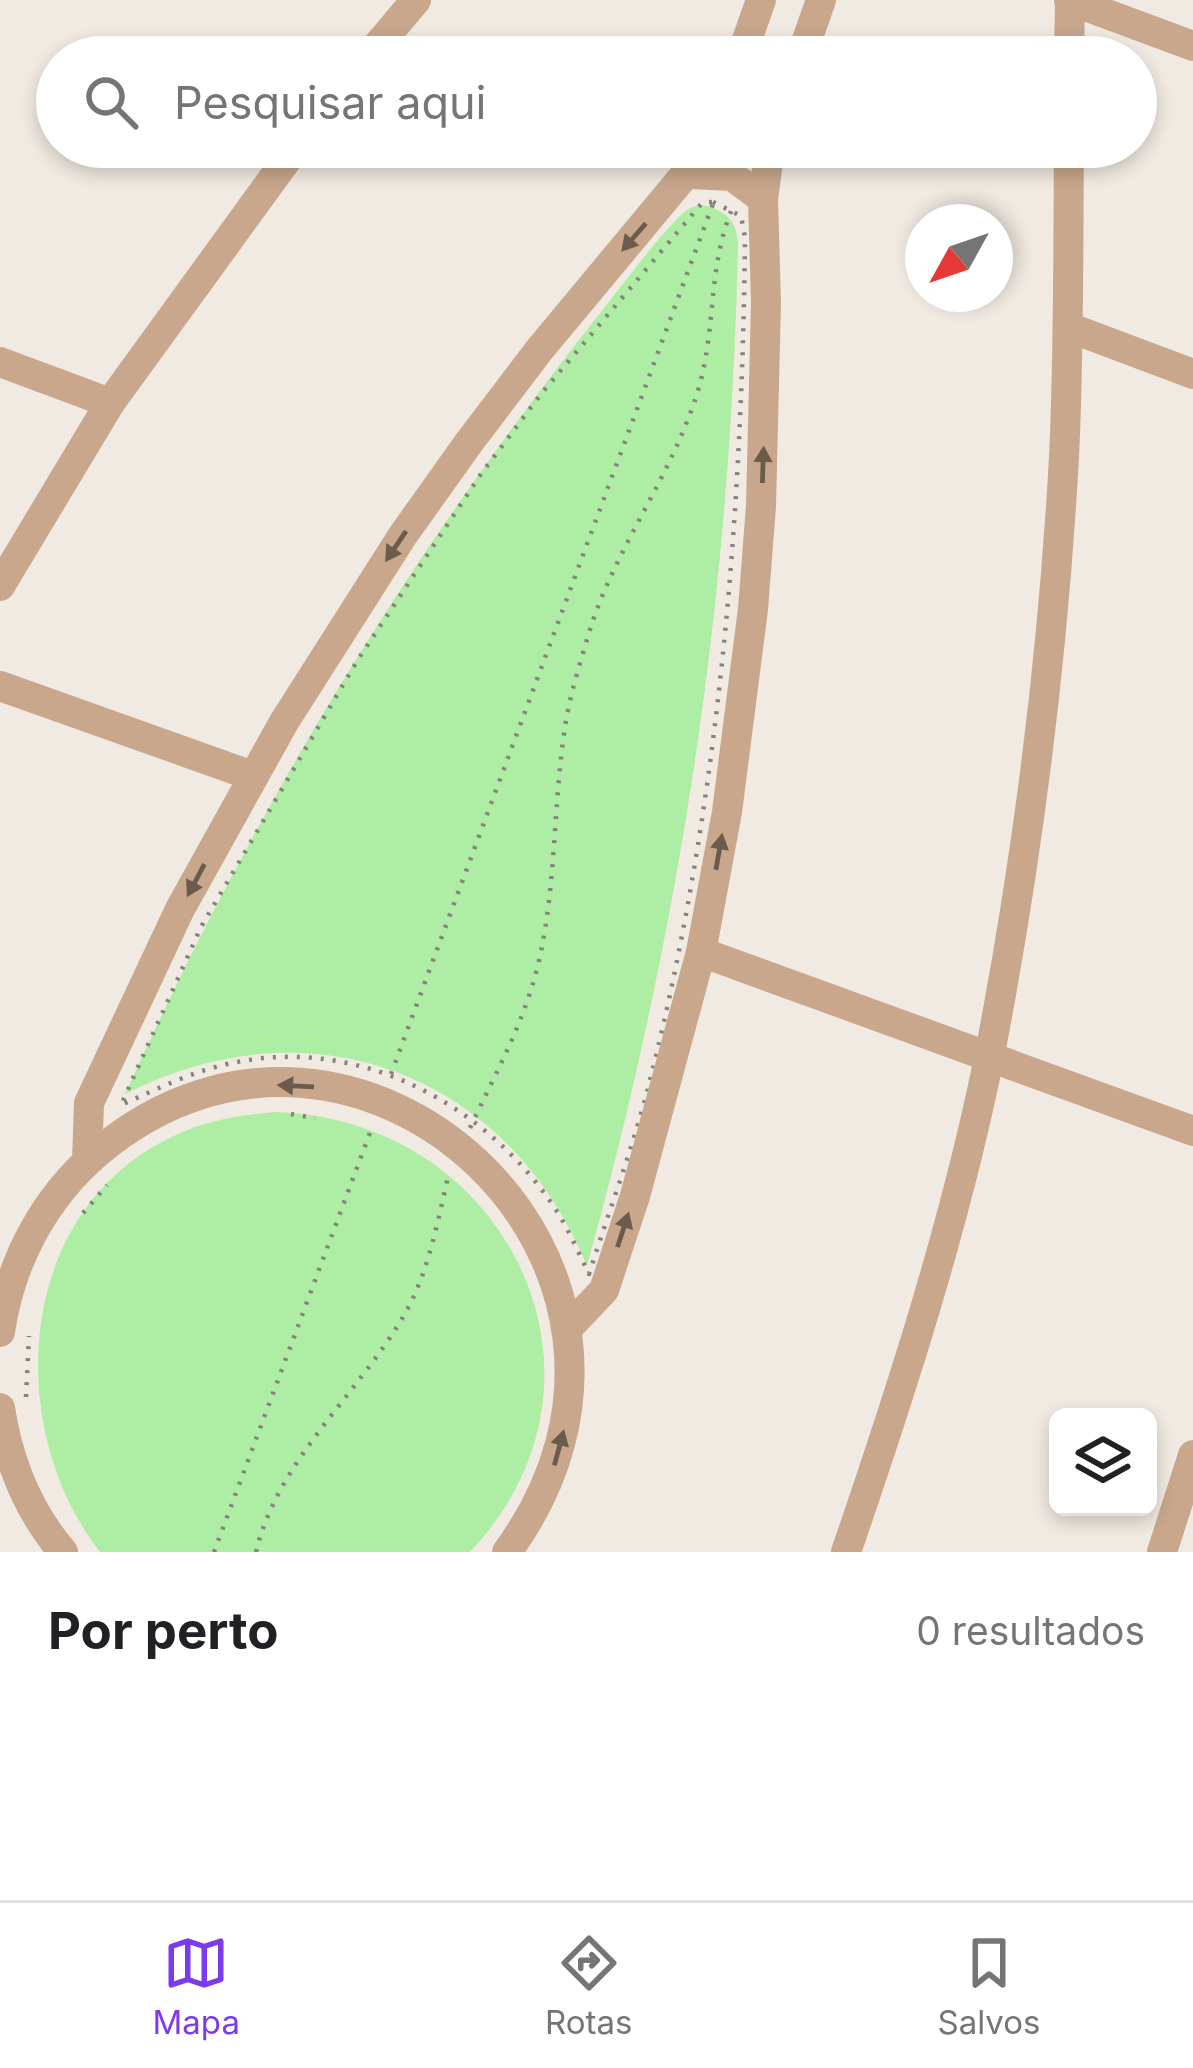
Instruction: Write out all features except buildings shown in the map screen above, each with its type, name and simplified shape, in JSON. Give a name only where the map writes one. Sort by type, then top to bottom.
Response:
[{"type":"street","points":[[386,36],[416,0]]},
{"type":"street","points":[[748,36],[761,0]]},
{"type":"street","points":[[808,36],[820,0]]},
{"type":"street","points":[[1069,36],[1069,0],[1193,46]]},
{"type":"street","points":[[0,586],[110,403],[281,168]]},
{"type":"street","points":[[567,1329],[604,1290],[663,1102],[701,952],[727,812],[755,589],[765,404],[763,199],[767,168]]},
{"type":"street","points":[[846,1552],[923,1313],[989,1057],[1028,826],[1058,556],[1068,328],[1069,168]]},
{"type":"street","points":[[97,1173],[89,1103],[180,909],[340,631],[457,460],[540,350],[689,174],[715,174],[744,182],[763,199]]},
{"type":"street","points":[[1068,328],[1193,374]]},
{"type":"street","points":[[0,362],[110,403]]},
{"type":"street","points":[[0,686],[253,776]]},
{"type":"street","points":[[701,952],[1193,1131]]},
{"type":"street","points":[[15,1334],[13,1276],[26,1244],[53,1200],[97,1173],[142,1120],[223,1091],[274,1084],[386,1088],[492,1175],[533,1231],[560,1295],[567,1329],[569,1399],[555,1466],[542,1498],[507,1552]]},
{"type":"street","points":[[7,1409],[19,1480],[63,1552]]},
{"type":"street","points":[[1162,1552],[1193,1455]]},
{"type":"path","points":[[715,174],[732,209],[741,216],[745,237],[743,409],[716,700],[686,917],[646,1095],[589,1274],[552,1203],[515,1157],[474,1118],[386,1088],[347,1062],[295,1057],[234,1062],[179,1078],[121,1105],[201,927],[369,642],[481,474],[541,394],[702,202],[715,174]]},
{"type":"path","points":[[214,1552],[715,174]]},
{"type":"path","points":[[461,1147],[518,1034],[538,964],[564,729],[589,633],[610,580],[674,458],[700,386],[720,238],[732,209]]},
{"type":"path","points":[[285,1113],[328,1121]]},
{"type":"path","points":[[78,1218],[97,1173]]},
{"type":"path","points":[[256,1552],[290,1474],[406,1313],[430,1251],[449,1173],[463,1188]]},
{"type":"path","points":[[7,1409],[15,1334]]},
{"type":"green space","points":[[706,206],[729,219],[738,243],[725,503],[712,632],[674,886],[649,1013],[587,1266],[552,1199],[508,1144],[455,1102],[396,1072],[332,1056],[265,1054],[195,1066],[125,1094],[281,786],[399,592],[530,404],[644,257],[681,215]]},
{"type":"green space","points":[[275,1112],[357,1126],[427,1159],[482,1209],[521,1270],[542,1339],[541,1411],[518,1484],[470,1552],[100,1552],[68,1500],[47,1441],[38,1380],[42,1319],[57,1260],[86,1207],[129,1163],[196,1127]]}]
